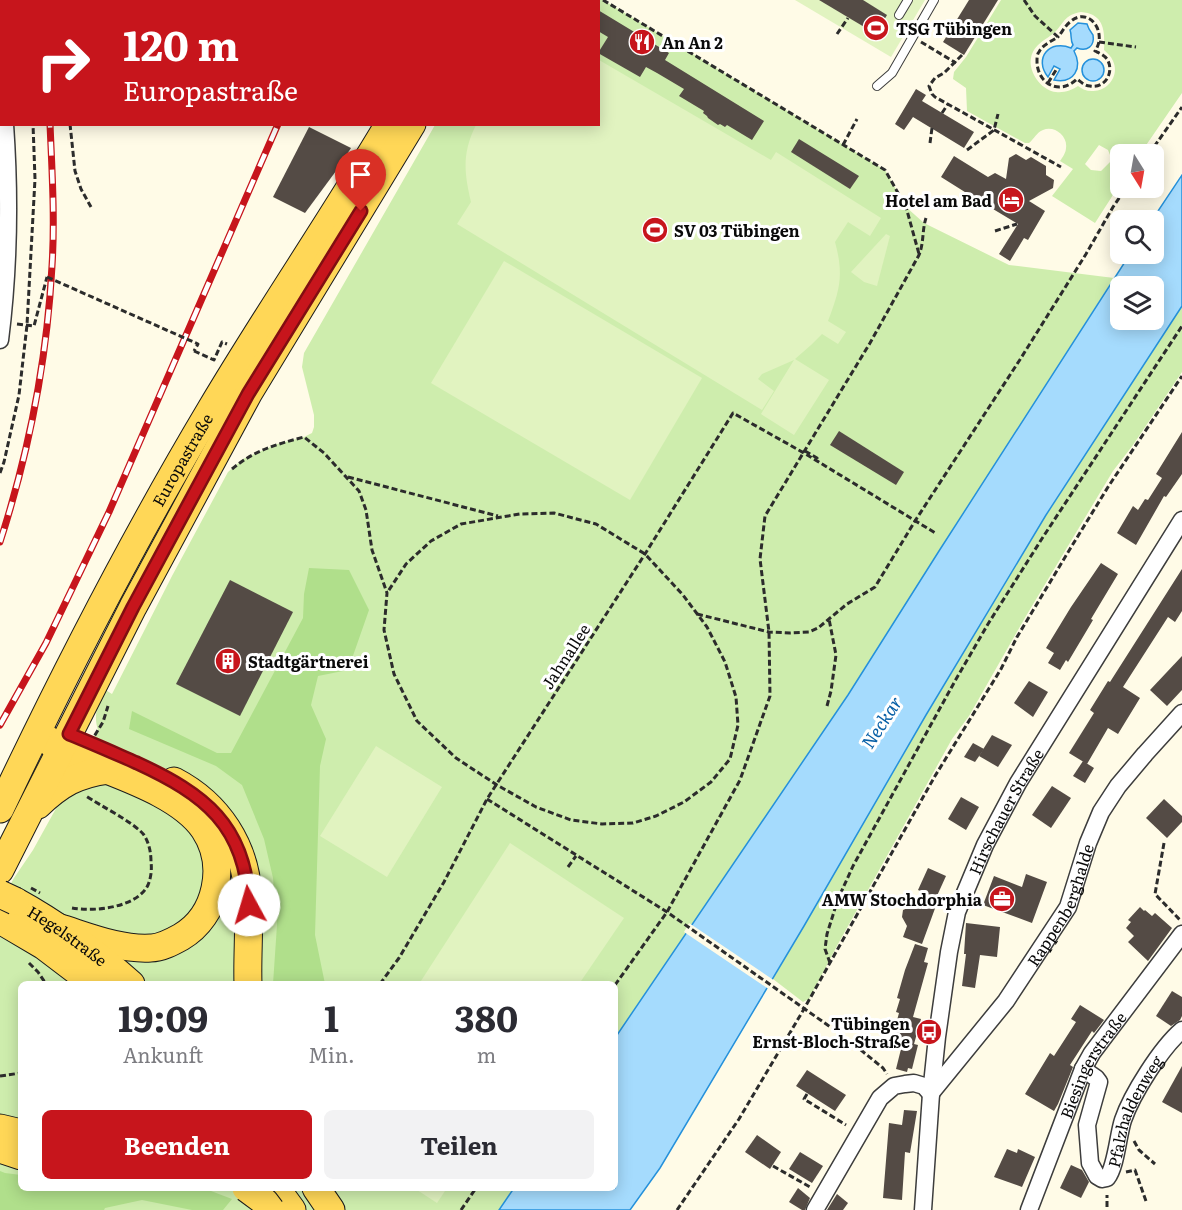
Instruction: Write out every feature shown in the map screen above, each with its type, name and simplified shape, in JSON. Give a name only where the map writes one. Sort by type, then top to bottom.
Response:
[{"type":"main road","name":"Europastraße","points":[[0,809],[129,551],[212,408],[388,126]]},
{"type":"main road","name":"Europastraße","points":[[0,870],[27,817],[73,743],[133,607],[248,394],[411,126]]},
{"type":"main road","points":[[39,728],[45,737],[73,743],[153,771],[182,786],[203,801],[221,819],[233,838],[247,882],[248,981]]},
{"type":"main road","points":[[64,917],[108,943],[132,948],[153,948],[172,942],[189,932],[202,920],[211,904],[216,886],[216,867],[212,846],[204,829],[189,813],[172,801],[108,770],[73,743]]},
{"type":"main road","points":[[27,817],[49,795],[67,782],[91,773],[108,770]]},
{"type":"main road","name":"Hegelstraße","points":[[5,909],[64,917],[128,981]]},
{"type":"main road","name":"Hegelstraße","points":[[5,909],[78,975]]},
{"type":"main road","points":[[0,1128],[18,1132]]},
{"type":"main road","points":[[0,1149],[18,1155]]},
{"type":"main road","points":[[250,1191],[271,1210]]},
{"type":"main road","points":[[278,1191],[292,1210]]},
{"type":"street","points":[[0,340],[8,205],[5,126]]},
{"type":"street","name":"Hirschauer Straße","points":[[923,1210],[931,1094],[946,973],[957,912],[985,845],[1018,783],[1182,520]]},
{"type":"street","name":"Rappenberghalde","points":[[931,1094],[1006,1001],[1068,907],[1088,843],[1101,812],[1118,786],[1182,713]]},
{"type":"street","name":"Biesingerstraße","points":[[1029,1210],[1083,1069],[1092,1053],[1182,934]]},
{"type":"street","name":"Pfalzhaldenweg","points":[[1083,1069],[1099,1082],[1087,1125],[1090,1163],[1097,1176],[1102,1179],[1107,1178],[1110,1174],[1123,1121],[1134,1096],[1150,1070],[1182,1030]]},
{"type":"street","points":[[815,1210],[880,1098],[894,1086],[914,1083],[924,1086],[931,1094]]},
{"type":"lane","points":[[899,15],[908,0]]},
{"type":"lane","points":[[877,86],[892,73],[934,0]]},
{"type":"path","points":[[603,0],[885,170],[906,207],[919,255]]},
{"type":"path","points":[[1024,0],[1035,16],[1058,37]]},
{"type":"path","points":[[837,34],[848,18]]},
{"type":"path","points":[[1078,18],[1093,20],[1099,42],[1095,51],[1108,60],[1110,75],[1102,84],[1089,86],[1077,79],[1066,86],[1054,87],[1047,84],[1038,72],[1038,53],[1043,46],[1058,37],[1069,22],[1078,18]]},
{"type":"path","points":[[913,37],[956,63]]},
{"type":"path","points":[[1099,42],[1136,47]]},
{"type":"path","points":[[963,55],[944,73],[935,78],[929,86],[932,94],[1060,167]]},
{"type":"path","points":[[1047,84],[1056,69]]},
{"type":"path","points":[[942,113],[948,104]]},
{"type":"path","points":[[1156,144],[1182,107]]},
{"type":"path","points":[[967,150],[994,130],[998,114]]},
{"type":"path","points":[[843,145],[857,119]]},
{"type":"path","points":[[0,473],[19,395],[27,325],[35,179],[33,126]]},
{"type":"path","points":[[70,126],[75,171],[81,189],[91,207]]},
{"type":"path","points":[[930,143],[932,128]]},
{"type":"path","points":[[697,614],[769,632],[809,632],[875,587],[1120,198]]},
{"type":"path","points":[[618,981],[667,912],[740,780],[770,696],[769,632],[760,559],[765,516],[870,343],[919,255],[926,218]]},
{"type":"path","points":[[995,231],[1017,224]]},
{"type":"path","points":[[22,324],[33,326],[47,277],[198,344],[194,351],[214,360],[222,342]]},
{"type":"path","points":[[830,963],[825,949],[827,934],[838,899],[853,866],[954,681],[1043,537],[1182,326]]},
{"type":"path","points":[[677,1210],[739,1119],[1017,637],[1108,487],[1182,376]]},
{"type":"path","name":"Jahnallee","points":[[382,981],[399,958],[444,882],[487,799],[733,413],[805,452]]},
{"type":"path","points":[[228,472],[243,459],[277,444],[304,437],[324,453],[359,490],[366,510],[372,550],[387,593],[384,631],[394,674],[417,721],[456,758],[536,807],[571,820],[604,824],[633,823],[656,816],[684,802],[711,782],[730,759],[738,725],[736,697],[725,663],[707,627],[683,595],[645,554],[596,524],[554,513],[520,514],[462,524],[431,541],[406,564],[387,593]]},
{"type":"path","points":[[805,452],[936,534]]},
{"type":"path","points":[[346,477],[500,517]]},
{"type":"path","points":[[827,706],[836,655],[829,619]]},
{"type":"path","points":[[73,743],[103,722],[110,700]]},
{"type":"path","points":[[64,917],[80,910],[102,909],[129,901],[144,890],[148,884],[152,867],[150,848],[143,834],[85,796]]},
{"type":"path","points":[[487,799],[667,912],[846,1038],[883,1068],[894,1086]]},
{"type":"path","points":[[1164,843],[1155,894],[1182,922]]},
{"type":"path","points":[[568,867],[576,856]]},
{"type":"path","points":[[23,957],[44,981]]},
{"type":"path","points":[[0,1076],[18,1073]]},
{"type":"path","points":[[807,1094],[804,1099],[860,1134]]},
{"type":"path","points":[[810,1103],[813,1098]]},
{"type":"path","points":[[822,1110],[826,1105]]},
{"type":"path","points":[[1123,1121],[1139,1150],[1155,1164]]},
{"type":"path","points":[[773,1166],[824,1196]]},
{"type":"path","points":[[1110,1174],[1135,1170],[1146,1201]]},
{"type":"path","points":[[461,1210],[474,1191]]},
{"type":"green space","points":[[600,0],[885,170],[906,207],[924,223],[1009,265],[1110,278],[1110,284],[848,695],[618,1034],[618,981],[18,981],[18,1191],[512,1191],[499,1210],[0,1210],[0,903],[33,850],[59,803],[79,759],[98,730],[96,714],[104,689],[112,694],[228,472],[243,459],[277,444],[312,433],[314,415],[302,367],[304,353],[434,126],[600,126]]},
{"type":"green space","name":"TSG Tübingen","points":[[795,0],[925,0],[891,57]]},
{"type":"green space","points":[[1001,0],[1182,0],[1182,93],[1147,144],[1110,144],[1110,155],[1108,150],[1099,145],[1085,164],[1091,170],[1101,171],[1110,162],[1111,198],[1095,223],[1052,196],[1073,169],[1060,161],[1066,144],[1063,136],[1056,130],[1047,129],[1039,132],[1029,143],[1025,143],[967,111],[966,88],[953,79],[954,72],[966,57]],"holes":[[[1081,12],[1089,13],[1102,24],[1104,50],[1115,67],[1111,82],[1097,91],[1086,90],[1078,86],[1065,92],[1051,91],[1034,75],[1031,63],[1033,53],[1038,45],[1056,31],[1068,17]]]},
{"type":"green space","name":"SV 03 Tübingen","points":[[600,61],[771,160],[776,152],[881,218],[870,236],[848,222],[835,242],[840,273],[828,321],[846,332],[838,344],[822,334],[795,359],[829,380],[794,435],[761,414],[794,360],[762,374],[758,379],[774,391],[762,410],[457,224],[471,202],[467,181],[466,154],[476,126],[600,126]]},
{"type":"green space","points":[[886,234],[890,236],[877,286],[864,282],[851,272]]},
{"type":"green space","points":[[504,261],[702,378],[630,500],[431,383]]},
{"type":"green space","points":[[1182,306],[1182,372],[1113,471],[969,716],[952,739],[809,999],[803,1002],[773,979],[926,715],[1046,515]]},
{"type":"green space","points":[[309,568],[349,570],[369,610],[348,670],[318,676],[311,705],[326,739],[320,766],[315,935],[324,981],[273,981],[277,925],[273,878],[264,839],[242,785],[216,766],[129,729],[132,711],[217,753],[231,753],[303,618],[304,594]]},
{"type":"green space","points":[[376,746],[442,787],[387,877],[320,836]]},
{"type":"green space","points":[[510,843],[624,918],[581,981],[421,981]]},
{"type":"green space","points":[[0,1171],[18,1175],[18,1191],[211,1191],[232,1199],[223,1210],[192,1210],[142,1200],[104,1210],[0,1210]]},
{"type":"green space","points":[[419,1191],[445,1191],[437,1203]]},
{"type":"water","points":[[1078,23],[1087,24],[1093,35],[1093,42],[1087,49],[1077,48],[1074,51],[1077,57],[1077,69],[1071,77],[1067,80],[1054,80],[1060,69],[1054,66],[1048,77],[1042,63],[1043,57],[1046,52],[1056,46],[1071,48],[1073,45],[1070,30]]},
{"type":"water","points":[[1089,59],[1097,59],[1104,66],[1104,74],[1097,81],[1089,81],[1082,74],[1082,66]]},
{"type":"water","name":"Neckar","points":[[1182,175],[1182,306],[1046,515],[660,1168],[630,1210],[499,1210],[512,1191],[618,1191],[618,1034],[848,695],[1110,285],[1110,330],[1164,330],[1164,276],[1116,276],[1124,264],[1164,264],[1164,210],[1159,210]]},
{"type":"pier","points":[[689,923],[775,981],[770,990],[684,932]]},
{"type":"building","points":[[819,0],[863,0],[887,15],[876,34]]},
{"type":"building","points":[[969,0],[998,0],[964,55],[943,42]]},
{"type":"building","points":[[600,11],[669,53],[665,60],[764,121],[752,140],[727,125],[725,127],[718,125],[703,113],[704,111],[679,96],[684,89],[646,67],[640,77],[600,54],[600,50],[608,37],[600,32]]},
{"type":"building","points":[[916,89],[926,95],[922,101],[974,132],[964,148],[913,117],[904,130],[895,124]]},
{"type":"building","points":[[309,127],[351,148],[305,213],[273,197]]},
{"type":"building","points":[[799,139],[859,176],[850,189],[791,152]]},
{"type":"building","name":"Hotel am Bad","points":[[1016,154],[1026,160],[1031,157],[1046,166],[1046,175],[1054,180],[1053,188],[1029,201],[1045,211],[1028,240],[1024,238],[1010,261],[999,254],[1018,224],[988,206],[978,208],[976,199],[941,177],[954,156],[988,177],[995,173],[1006,179],[1009,158]]},
{"type":"building","points":[[839,431],[904,472],[896,485],[830,445]]},
{"type":"building","points":[[1182,432],[1182,474],[1166,497],[1164,496],[1136,545],[1117,533],[1133,506],[1138,510],[1145,499],[1148,500],[1162,478],[1156,474]]},
{"type":"building","points":[[1101,563],[1118,574],[1068,662],[1066,660],[1060,670],[1048,663],[1054,653],[1046,648]]},
{"type":"building","points":[[1182,569],[1182,611],[1175,622],[1168,617],[1123,687],[1140,698],[1118,734],[1108,728],[1087,764],[1069,753],[1094,713],[1090,710]]},
{"type":"building","name":"Stadtgärtnerei","points":[[230,580],[293,612],[240,716],[176,684]]},
{"type":"building","points":[[1182,656],[1182,690],[1167,706],[1150,690]]},
{"type":"building","points":[[1029,681],[1048,692],[1033,717],[1014,703]]},
{"type":"building","points":[[992,735],[1012,745],[998,767],[979,756]]},
{"type":"building","points":[[973,743],[984,749],[975,762],[964,757]]},
{"type":"building","points":[[1083,761],[1094,768],[1085,783],[1073,776]]},
{"type":"building","points":[[1052,786],[1071,798],[1051,828],[1032,815]]},
{"type":"building","points":[[961,797],[979,807],[966,830],[948,819]]},
{"type":"building","points":[[1164,799],[1182,816],[1182,822],[1167,838],[1146,818]]},
{"type":"building","points":[[928,868],[946,876],[936,898],[918,890]]},
{"type":"building","points":[[1026,874],[1047,882],[1032,923],[983,905],[994,876],[1022,887]]},
{"type":"building","points":[[927,900],[937,903],[922,944],[903,937],[907,926],[902,917],[903,910]]},
{"type":"building","points":[[1140,907],[1152,916],[1155,913],[1172,928],[1148,961],[1128,942],[1134,936],[1126,928],[1131,922],[1128,920]]},
{"type":"building","points":[[966,923],[1000,927],[997,957],[980,955],[975,988],[962,986],[966,954],[964,954]]},
{"type":"building","points":[[915,944],[928,948],[924,962],[928,963],[913,1017],[921,1019],[914,1044],[918,1045],[912,1069],[908,1068],[907,1072],[896,1069],[902,1045],[891,1042],[899,1013],[896,1012],[900,999],[897,998]]},
{"type":"building","points":[[1172,991],[1182,997],[1182,1016],[1171,1026],[1156,1016]]},
{"type":"building","points":[[1080,1005],[1104,1020],[1094,1033],[1092,1031],[1070,1065],[1073,1067],[1054,1111],[1025,1094],[1050,1053],[1054,1056],[1076,1022],[1071,1019]]},
{"type":"building","points":[[1182,1066],[1182,1113],[1162,1102]]},
{"type":"building","points":[[807,1070],[846,1095],[835,1111],[796,1086]]},
{"type":"building","points":[[904,1110],[917,1111],[910,1153],[905,1152],[902,1200],[883,1198],[889,1123],[902,1125]]},
{"type":"building","points":[[757,1135],[781,1152],[770,1169],[745,1152]]},
{"type":"building","points":[[1007,1149],[1017,1153],[1018,1149],[1035,1157],[1022,1187],[994,1177]]},
{"type":"building","points":[[800,1152],[823,1166],[812,1183],[789,1169]]},
{"type":"building","points":[[1071,1165],[1082,1170],[1089,1182],[1081,1198],[1060,1188]]},
{"type":"building","points":[[798,1188],[810,1198],[805,1210],[789,1202]]},
{"type":"building","points":[[837,1194],[848,1203],[843,1210],[827,1210]]},
{"type":"railway","points":[[0,542],[28,440],[46,336],[53,231],[50,126]]},
{"type":"railway","points":[[0,725],[46,643],[109,512],[277,126]]},
{"type":"place","name":"TSG Tübingen","points":[[876,28]]},
{"type":"place","name":"An An 2","points":[[642,42]]},
{"type":"place","name":"Hotel am Bad","points":[[1011,200]]},
{"type":"place","name":"SV 03 Tübingen","points":[[655,230]]},
{"type":"place","name":"Stadtgärtnerei","points":[[228,661]]},
{"type":"place","name":"AMW Stochdorphia","points":[[1002,899]]},
{"type":"place","name":"Tübingen Ernst-Bloch-Straße","points":[[929,1032]]},
{"type":"route","points":[[249,905],[242,861],[233,838],[221,819],[203,801],[182,786],[153,771],[69,734],[133,607],[248,394],[361,211]]}]
